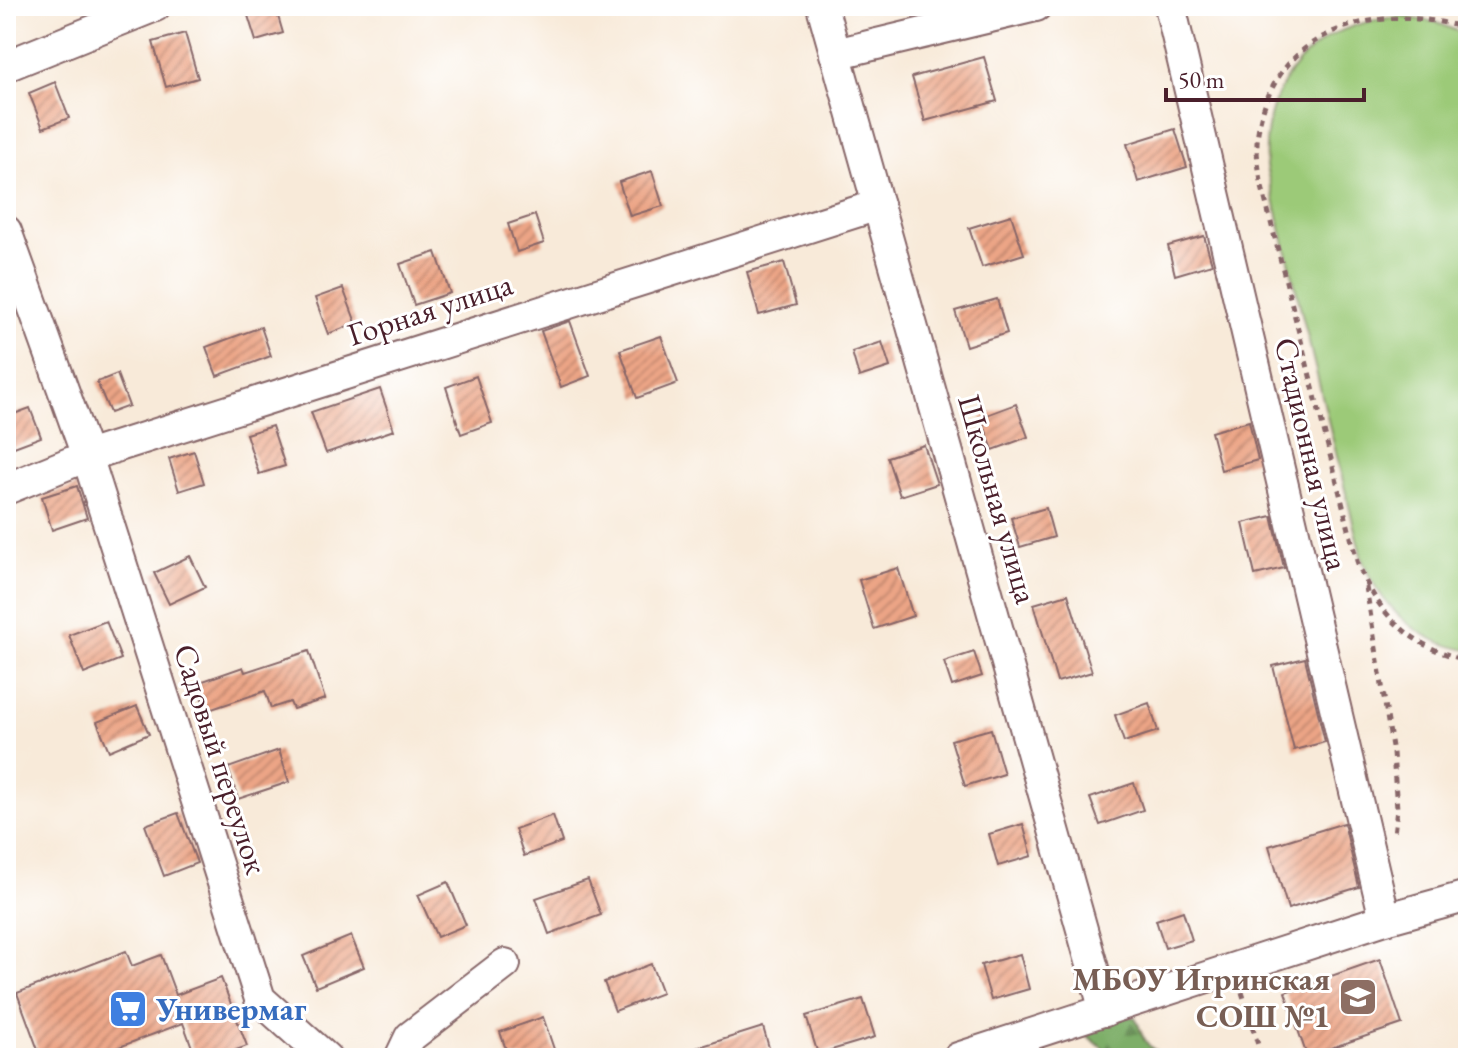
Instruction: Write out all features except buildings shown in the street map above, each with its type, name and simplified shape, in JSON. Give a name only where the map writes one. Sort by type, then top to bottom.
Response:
[{"type":"street","points":[[6,66],[155,6]]},
{"type":"street","name":"Школьная улица","points":[[822,6],[1105,1011]]},
{"type":"street","points":[[835,54],[1036,6]]},
{"type":"street","name":"Стадионная улица","points":[[1170,6],[1385,919]]},
{"type":"street","name":"Горная улица","points":[[6,489],[87,456],[878,205]]},
{"type":"street","name":"Садовый переулок","points":[[6,231],[87,456],[260,999],[326,1058]]},
{"type":"street","points":[[958,1058],[1385,919],[1468,896]]},
{"type":"street","points":[[400,1058],[410,1037],[505,964]]},
{"type":"path","points":[[1422,13],[1453,21],[1468,29]]},
{"type":"path","points":[[1349,19],[1331,26],[1306,44],[1278,76],[1264,107],[1258,134],[1257,156],[1262,187],[1357,561],[1365,582],[1377,602],[1409,636],[1428,647],[1468,660]]},
{"type":"path","points":[[1365,582],[1393,753],[1397,809],[1394,841]]},
{"type":"path","points":[[1234,968],[1262,1058]]},
{"type":"green space","points":[[1401,17],[1436,22],[1468,36],[1468,650],[1432,639],[1403,619],[1379,592],[1362,559],[1266,167],[1267,136],[1273,108],[1284,83],[1299,61],[1343,30],[1370,21]]},
{"type":"green space","points":[[1134,1017],[1147,1043],[1165,1058],[1108,1058],[1084,1032]]},
{"type":"place","name":"МБОУ Игринская СОШ №1","points":[[1358,997]]},
{"type":"place","name":"Универмаг","points":[[128,1009]]}]
